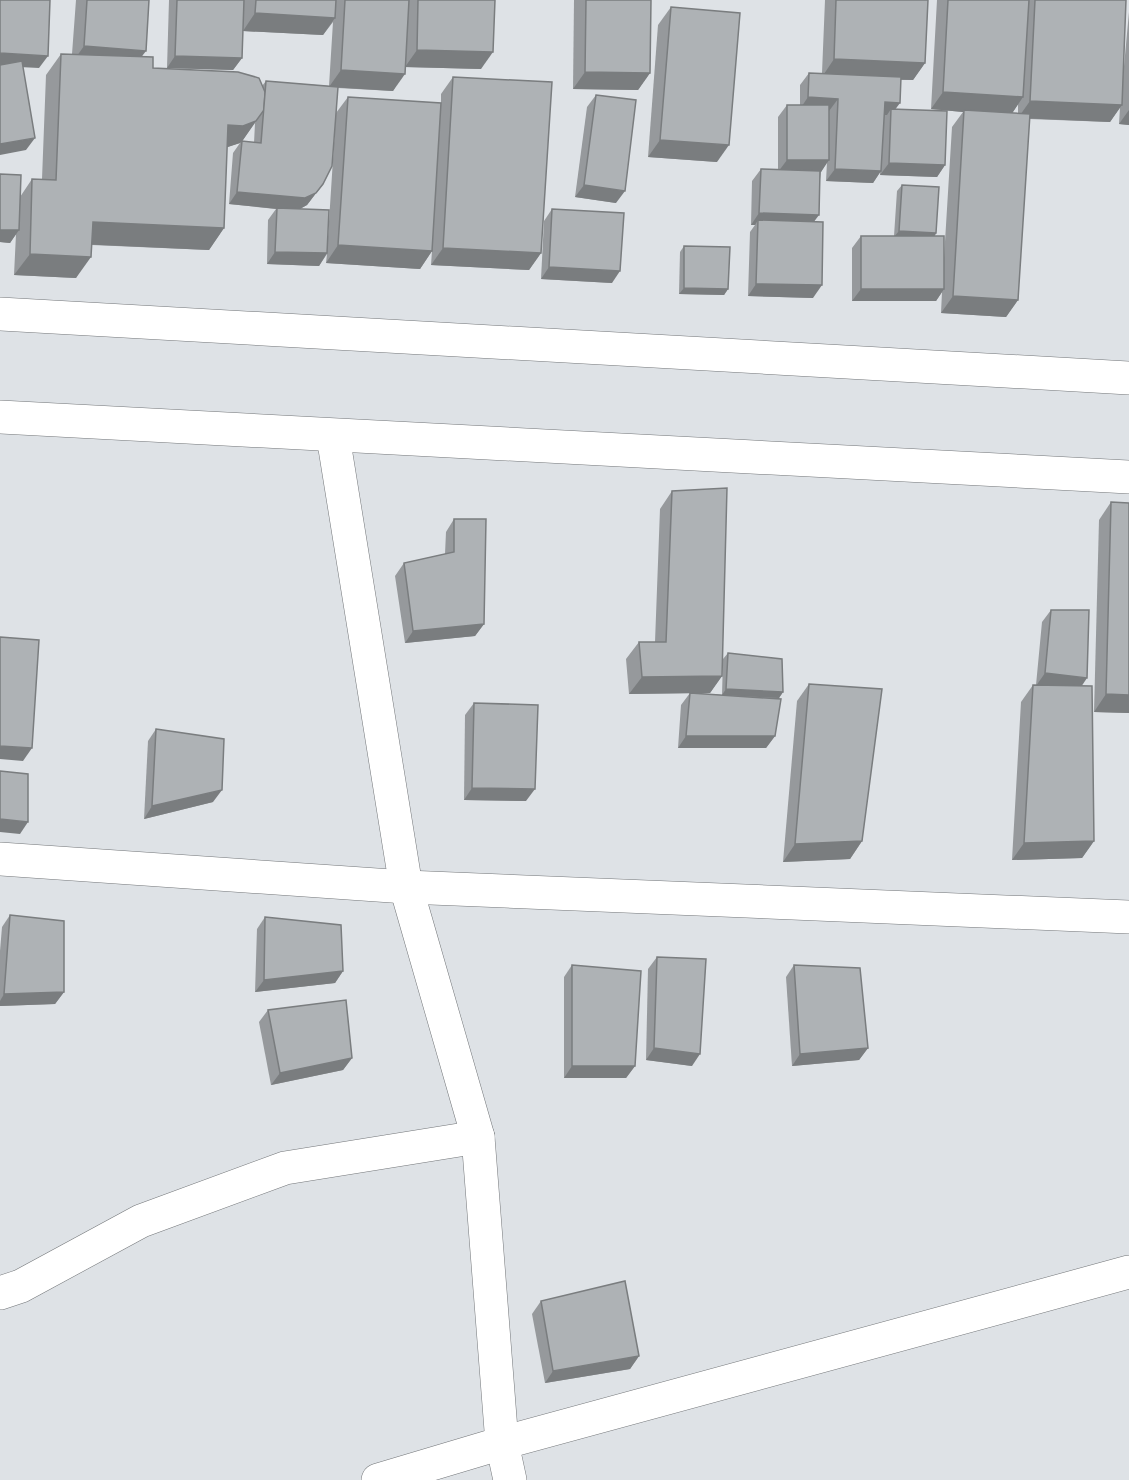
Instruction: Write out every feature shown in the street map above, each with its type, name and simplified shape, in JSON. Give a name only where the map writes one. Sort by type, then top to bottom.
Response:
[{"type":"main road","points":[[0,314],[1129,378]]},
{"type":"main road","points":[[0,417],[1129,477]]},
{"type":"main road","points":[[333,436],[406,887],[478,1137],[501,1443],[510,1480]]},
{"type":"main road","points":[[0,858],[406,887],[1129,917]]},
{"type":"main road","points":[[0,1293],[21,1286],[141,1221],[285,1168],[478,1137]]},
{"type":"main road","points":[[378,1480],[501,1443],[1129,1272]]},
{"type":"building","points":[[0,0],[50,0],[48,56],[0,53]]},
{"type":"building","points":[[87,0],[149,0],[146,51],[84,46]]},
{"type":"building","points":[[177,0],[244,0],[242,58],[175,56]]},
{"type":"building","points":[[256,0],[336,0],[335,18],[255,13]]},
{"type":"building","points":[[345,0],[409,0],[405,74],[341,70]]},
{"type":"building","points":[[418,0],[495,0],[493,52],[417,50]]},
{"type":"building","points":[[586,0],[651,0],[650,73],[585,72]]},
{"type":"building","points":[[836,0],[928,0],[925,63],[834,59]]},
{"type":"building","points":[[948,0],[1029,0],[1023,97],[943,92]]},
{"type":"building","points":[[1035,0],[1126,0],[1122,105],[1030,101]]},
{"type":"building","points":[[671,7],[740,13],[729,145],[660,140]]},
{"type":"building","points":[[61,54],[153,57],[153,68],[238,72],[259,78],[265,92],[264,110],[256,121],[243,126],[228,125],[224,228],[93,222],[91,257],[30,254],[32,179],[56,180]]},
{"type":"building","points":[[22,61],[35,138],[0,144],[0,65]]},
{"type":"building","points":[[809,73],[901,77],[900,103],[885,102],[881,171],[835,169],[838,99],[808,97]]},
{"type":"building","points":[[453,77],[552,82],[541,253],[443,248]]},
{"type":"building","points":[[266,81],[338,87],[332,166],[316,193],[305,198],[237,192],[242,141],[261,143]]},
{"type":"building","points":[[596,95],[636,100],[625,191],[584,185]]},
{"type":"building","points":[[348,97],[441,103],[432,251],[338,245]]},
{"type":"building","points":[[787,105],[829,105],[829,160],[787,160]]},
{"type":"building","points":[[891,109],[947,111],[945,165],[889,163]]},
{"type":"building","points":[[964,110],[1030,114],[1018,300],[953,296]]},
{"type":"building","points":[[761,169],[820,171],[819,215],[759,213]]},
{"type":"building","points":[[0,174],[21,175],[19,230],[0,230]]},
{"type":"building","points":[[902,185],[939,187],[936,233],[899,231]]},
{"type":"building","points":[[277,208],[329,210],[327,253],[275,252]]},
{"type":"building","points":[[552,209],[624,213],[620,271],[549,267]]},
{"type":"building","points":[[758,220],[823,222],[822,285],[756,284]]},
{"type":"building","points":[[861,236],[944,236],[944,289],[861,289]]},
{"type":"building","points":[[684,246],[730,247],[728,289],[684,288]]},
{"type":"building","points":[[727,488],[722,676],[642,677],[639,642],[666,642],[672,491]]},
{"type":"building","points":[[1111,502],[1129,503],[1129,695],[1106,694]]},
{"type":"building","points":[[454,519],[486,519],[484,624],[413,631],[404,563],[454,552]]},
{"type":"building","points":[[1051,610],[1089,610],[1087,678],[1045,673]]},
{"type":"building","points":[[0,637],[39,640],[32,748],[0,746]]},
{"type":"building","points":[[728,653],[782,659],[783,692],[726,689]]},
{"type":"building","points":[[809,684],[882,689],[862,841],[795,844]]},
{"type":"building","points":[[1033,685],[1092,686],[1094,841],[1024,843]]},
{"type":"building","points":[[690,693],[781,699],[775,736],[686,736]]},
{"type":"building","points":[[474,703],[538,705],[535,789],[472,788]]},
{"type":"building","points":[[156,729],[224,739],[222,790],[152,806]]},
{"type":"building","points":[[0,771],[28,774],[28,822],[0,819]]},
{"type":"building","points":[[10,915],[64,921],[64,992],[4,994]]},
{"type":"building","points":[[265,917],[341,925],[343,971],[264,980]]},
{"type":"building","points":[[657,957],[706,959],[700,1054],[654,1048]]},
{"type":"building","points":[[572,965],[641,971],[635,1066],[572,1066]]},
{"type":"building","points":[[794,965],[860,968],[868,1048],[800,1054]]},
{"type":"building","points":[[346,1000],[352,1058],[280,1073],[268,1010]]},
{"type":"building","points":[[625,1281],[639,1356],[553,1371],[541,1301]]}]
